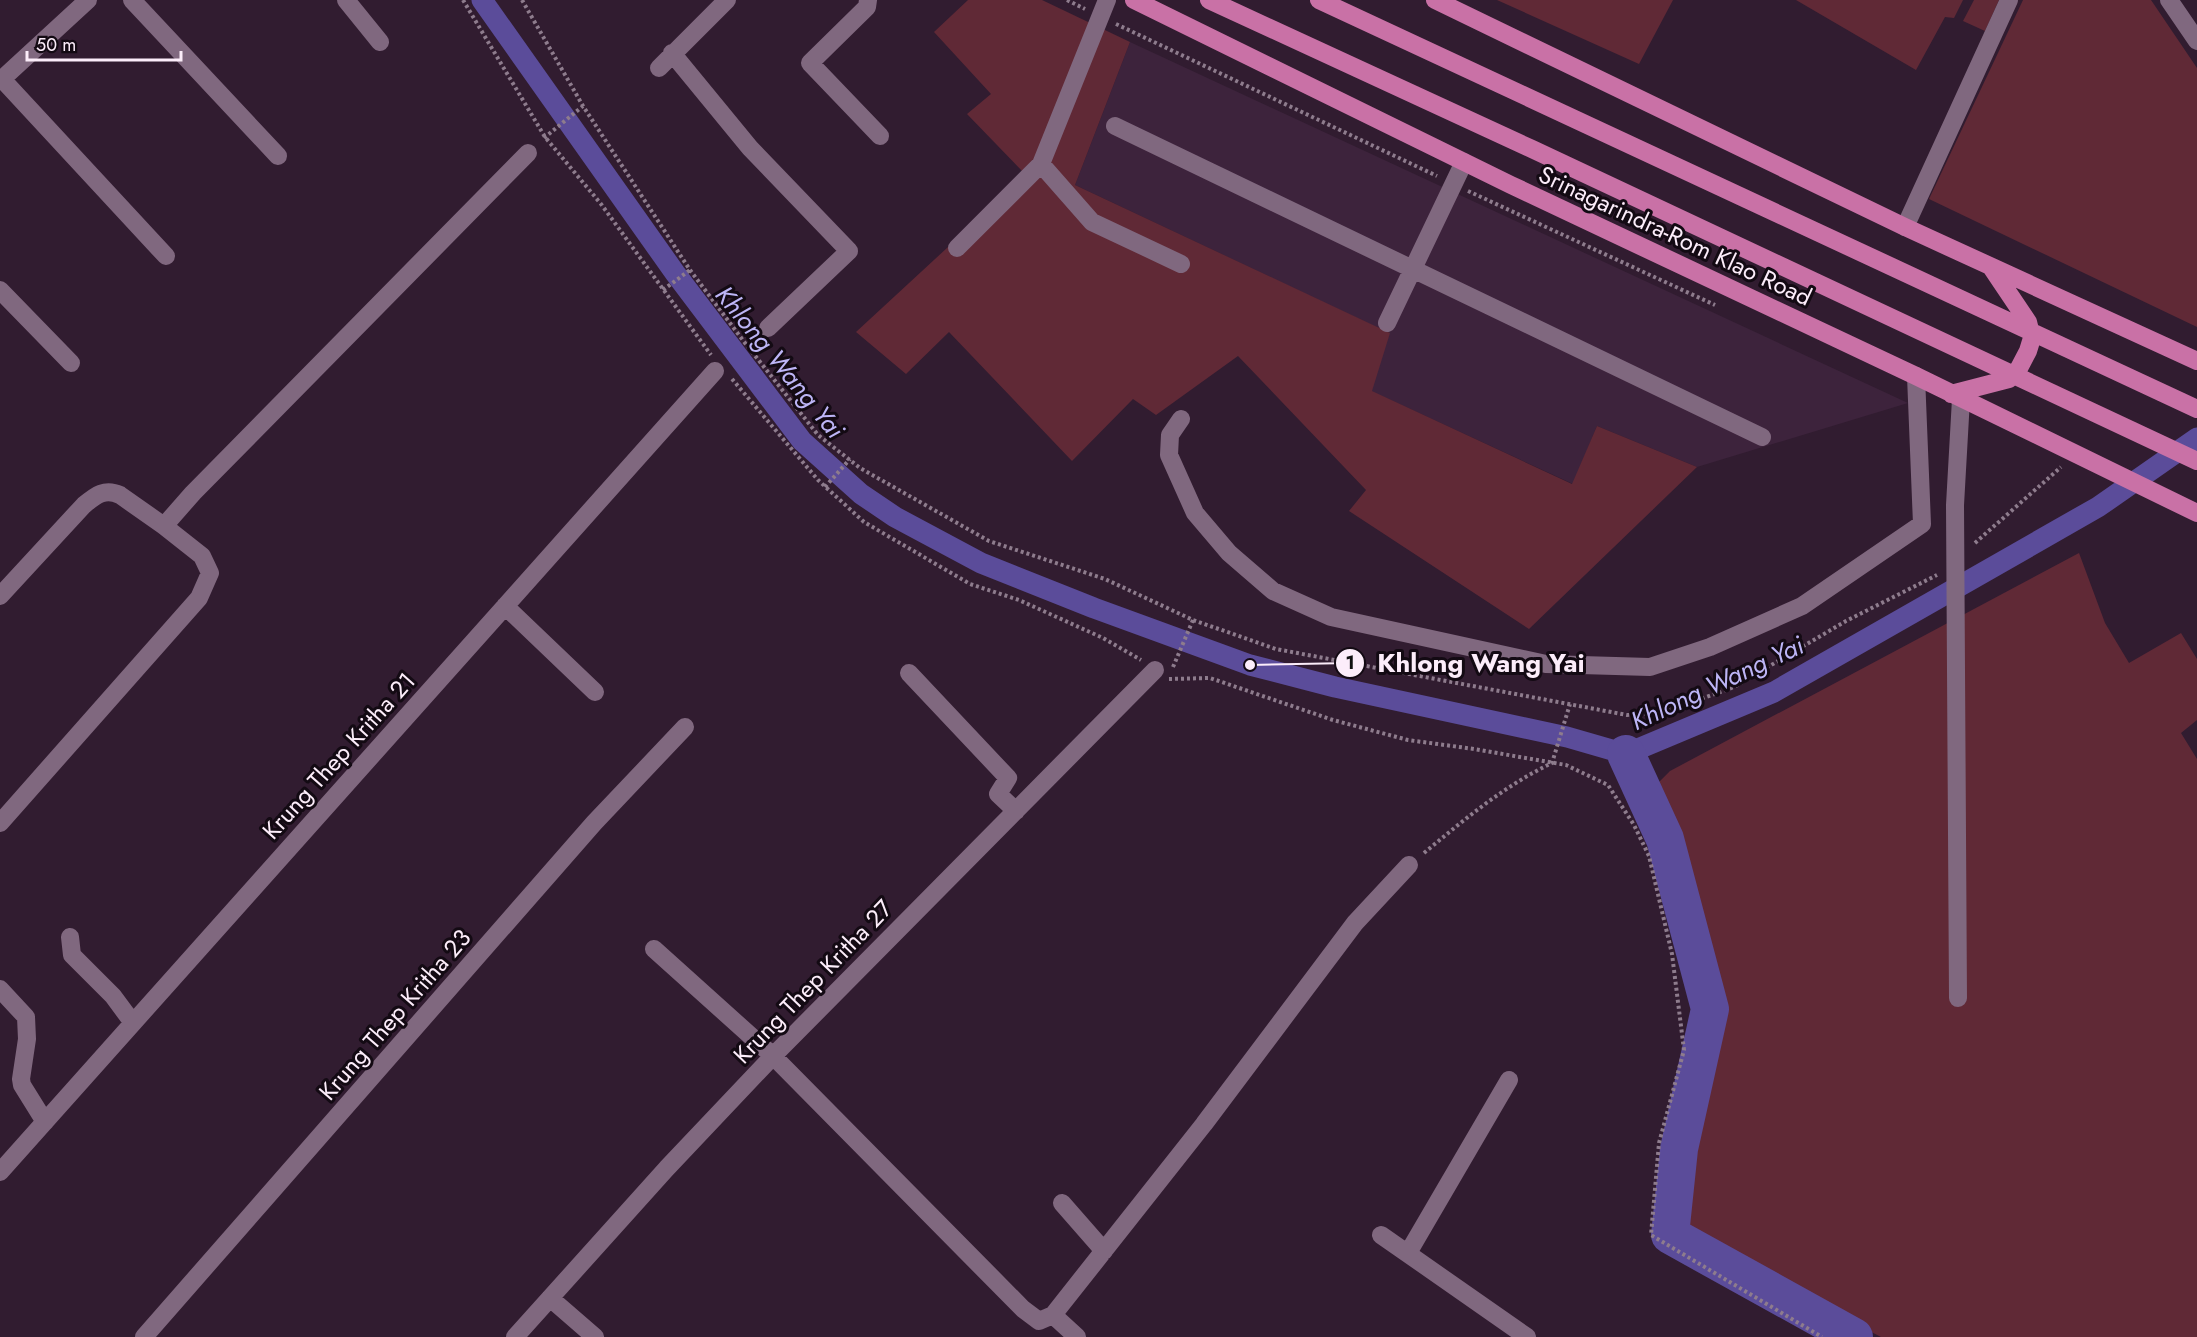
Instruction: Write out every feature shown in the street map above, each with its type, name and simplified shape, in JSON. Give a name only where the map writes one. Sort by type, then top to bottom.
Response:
[{"type":"main road","name":"Srinagarindra-Rom Klao Road","points":[[1134,0],[1464,162],[1916,376],[2197,513]]},
{"type":"main road","name":"Srinagarindra-Rom Klao Road","points":[[1209,0],[2197,461]]},
{"type":"main road","points":[[1319,0],[2197,409]]},
{"type":"main road","points":[[1435,0],[1905,227],[2197,361]]},
{"type":"main road","points":[[1956,397],[2008,379],[2017,372],[2032,338],[2028,322],[1990,265]]},
{"type":"street","points":[[88,0],[1,80],[166,256]]},
{"type":"street","points":[[132,0],[278,156]]},
{"type":"street","points":[[346,0],[380,42]]},
{"type":"street","points":[[659,68],[727,0]]},
{"type":"street","points":[[867,0],[867,7],[810,63],[880,136]]},
{"type":"street","points":[[957,248],[1041,164],[1107,0]]},
{"type":"street","points":[[1905,227],[2009,0]]},
{"type":"street","points":[[2169,0],[2197,41]]},
{"type":"street","points":[[672,53],[750,148],[849,251],[768,328]]},
{"type":"street","points":[[1115,126],[1762,437]]},
{"type":"street","points":[[164,525],[201,484],[535,147]]},
{"type":"street","points":[[1388,323],[1464,162]]},
{"type":"street","points":[[1041,164],[1092,222],[1181,264]]},
{"type":"street","points":[[0,290],[71,363]]},
{"type":"street","name":"Krung Thep Kritha 21","points":[[0,1172],[718,367]]},
{"type":"street","points":[[1181,419],[1170,435],[1169,455],[1195,513],[1229,553],[1273,591],[1331,616],[1546,664],[1650,667],[1710,647],[1802,606],[1922,524],[1916,376]]},
{"type":"street","points":[[1956,397],[1958,998]]},
{"type":"street","points":[[0,596],[95,495],[112,492],[164,525],[202,556],[210,573],[199,598],[0,823]]},
{"type":"street","points":[[505,606],[595,692]]},
{"type":"street","points":[[909,673],[1008,778],[998,794],[1016,811]]},
{"type":"street","name":"Krung Thep Kritha 27","points":[[515,1337],[773,1056],[1016,811],[1161,674]]},
{"type":"street","name":"Krung Thep Kritha 23","points":[[144,1337],[594,823],[685,727]]},
{"type":"street","points":[[654,949],[773,1056],[1023,1309],[1039,1321],[1053,1315],[1204,1124],[1355,923],[1409,866]]},
{"type":"street","points":[[70,937],[72,955],[113,996],[133,1023]]},
{"type":"street","points":[[0,989],[26,1017],[27,1039],[22,1086],[45,1122]]},
{"type":"street","points":[[1408,1253],[1509,1080]]},
{"type":"street","points":[[1062,1203],[1104,1251]]},
{"type":"street","points":[[1381,1235],[1527,1337]]},
{"type":"street","points":[[550,1298],[595,1337]]},
{"type":"street","points":[[1053,1315],[1077,1337]]},
{"type":"path","points":[[463,0],[545,136],[601,204],[718,367],[825,487],[864,522],[970,584],[1019,600],[1103,638],[1126,650],[1161,674],[1210,678],[1333,720],[1408,740],[1566,765],[1608,785],[1634,825],[1649,856],[1672,954],[1684,1050],[1659,1143],[1651,1235],[1822,1337]]},
{"type":"path","points":[[522,0],[583,106],[670,242],[744,343],[818,435],[860,468],[989,541],[1105,579],[1193,620],[1276,649],[1628,715],[1662,713],[1734,687],[1846,621],[1942,572]]},
{"type":"path","points":[[1066,0],[1088,10]]},
{"type":"path","points":[[1109,20],[1725,310]]},
{"type":"path","points":[[535,147],[545,136],[583,106]]},
{"type":"path","points":[[663,290],[690,270]]},
{"type":"path","points":[[825,487],[850,459]]},
{"type":"path","points":[[1969,548],[2065,464]]},
{"type":"path","points":[[1161,674],[1193,620]]},
{"type":"path","points":[[1409,866],[1482,805],[1521,778],[1552,763],[1570,704]]},
{"type":"shaded area","points":[[968,0],[1042,0],[1130,42],[1075,185],[1390,333],[1372,391],[1572,484],[1597,426],[1697,467],[1529,629],[1349,511],[1366,490],[1238,356],[1156,415],[1133,399],[1072,461],[949,332],[906,374],[856,332],[1026,175],[967,114],[991,94],[934,32]]},
{"type":"shaded area","points":[[1497,0],[1673,0],[1639,64]]},
{"type":"shaded area","points":[[1796,0],[1963,0],[1954,18],[1945,17],[1916,70]]},
{"type":"shaded area","points":[[1974,0],[1999,0],[1985,31],[1963,21]]},
{"type":"shaded area","points":[[2023,0],[2151,0],[2197,68],[2197,327],[1929,199]]},
{"type":"shaded area","points":[[1130,42],[1908,403],[1697,467],[1597,426],[1573,484],[1371,391],[1389,333],[1075,185]]},
{"type":"shaded area","points":[[2079,553],[2105,623],[2129,663],[2181,633],[2197,659],[2197,720],[2181,733],[2197,759],[2197,1337],[1881,1337],[1692,1238],[1679,1225],[1714,1056],[1721,1000],[1692,872],[1658,783],[1670,771]]},
{"type":"waterway","name":"Khlong Wang Yai","points":[[482,0],[675,273],[802,441],[861,494],[895,517],[981,563],[1094,608],[1250,665],[1335,687],[1567,737],[1626,754],[1774,692],[2098,507],[2197,438]]},
{"type":"waterway","points":[[1626,754],[1665,839],[1710,1009],[1679,1149],[1670,1235],[1854,1337]]},
{"type":"place","name":"Khlong Wang Yai","points":[[1250,665]]}]
